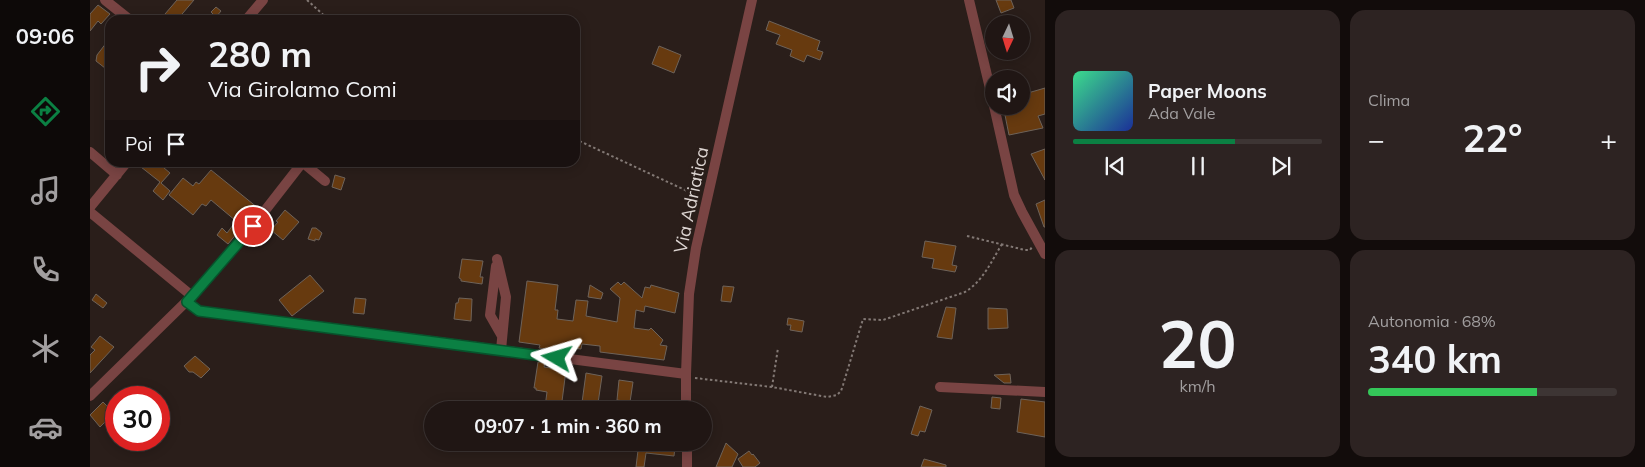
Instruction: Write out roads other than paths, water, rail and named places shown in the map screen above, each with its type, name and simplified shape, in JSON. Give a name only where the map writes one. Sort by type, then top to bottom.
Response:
[{"type":"street","points":[[105,0],[124,15]]},
{"type":"street","points":[[250,15],[263,0]]},
{"type":"street","name":"Via Adriatica","points":[[686,401],[689,294],[696,248],[752,0]]},
{"type":"street","points":[[969,0],[986,70]]},
{"type":"street","points":[[996,115],[1014,195],[1022,212],[1041,238],[1045,254]]},
{"type":"street","points":[[90,152],[105,165]]},
{"type":"street","points":[[108,167],[117,175]]},
{"type":"street","points":[[90,207],[123,167]]},
{"type":"street","points":[[90,396],[190,299],[253,226],[298,167]]},
{"type":"street","points":[[308,167],[325,182]]},
{"type":"street","points":[[90,212],[190,299],[199,311],[686,374]]},
{"type":"street","points":[[501,350],[506,298],[497,259],[490,315],[502,337]]},
{"type":"street","points":[[940,387],[1045,392]]},
{"type":"street","points":[[687,451],[687,467]]}]
